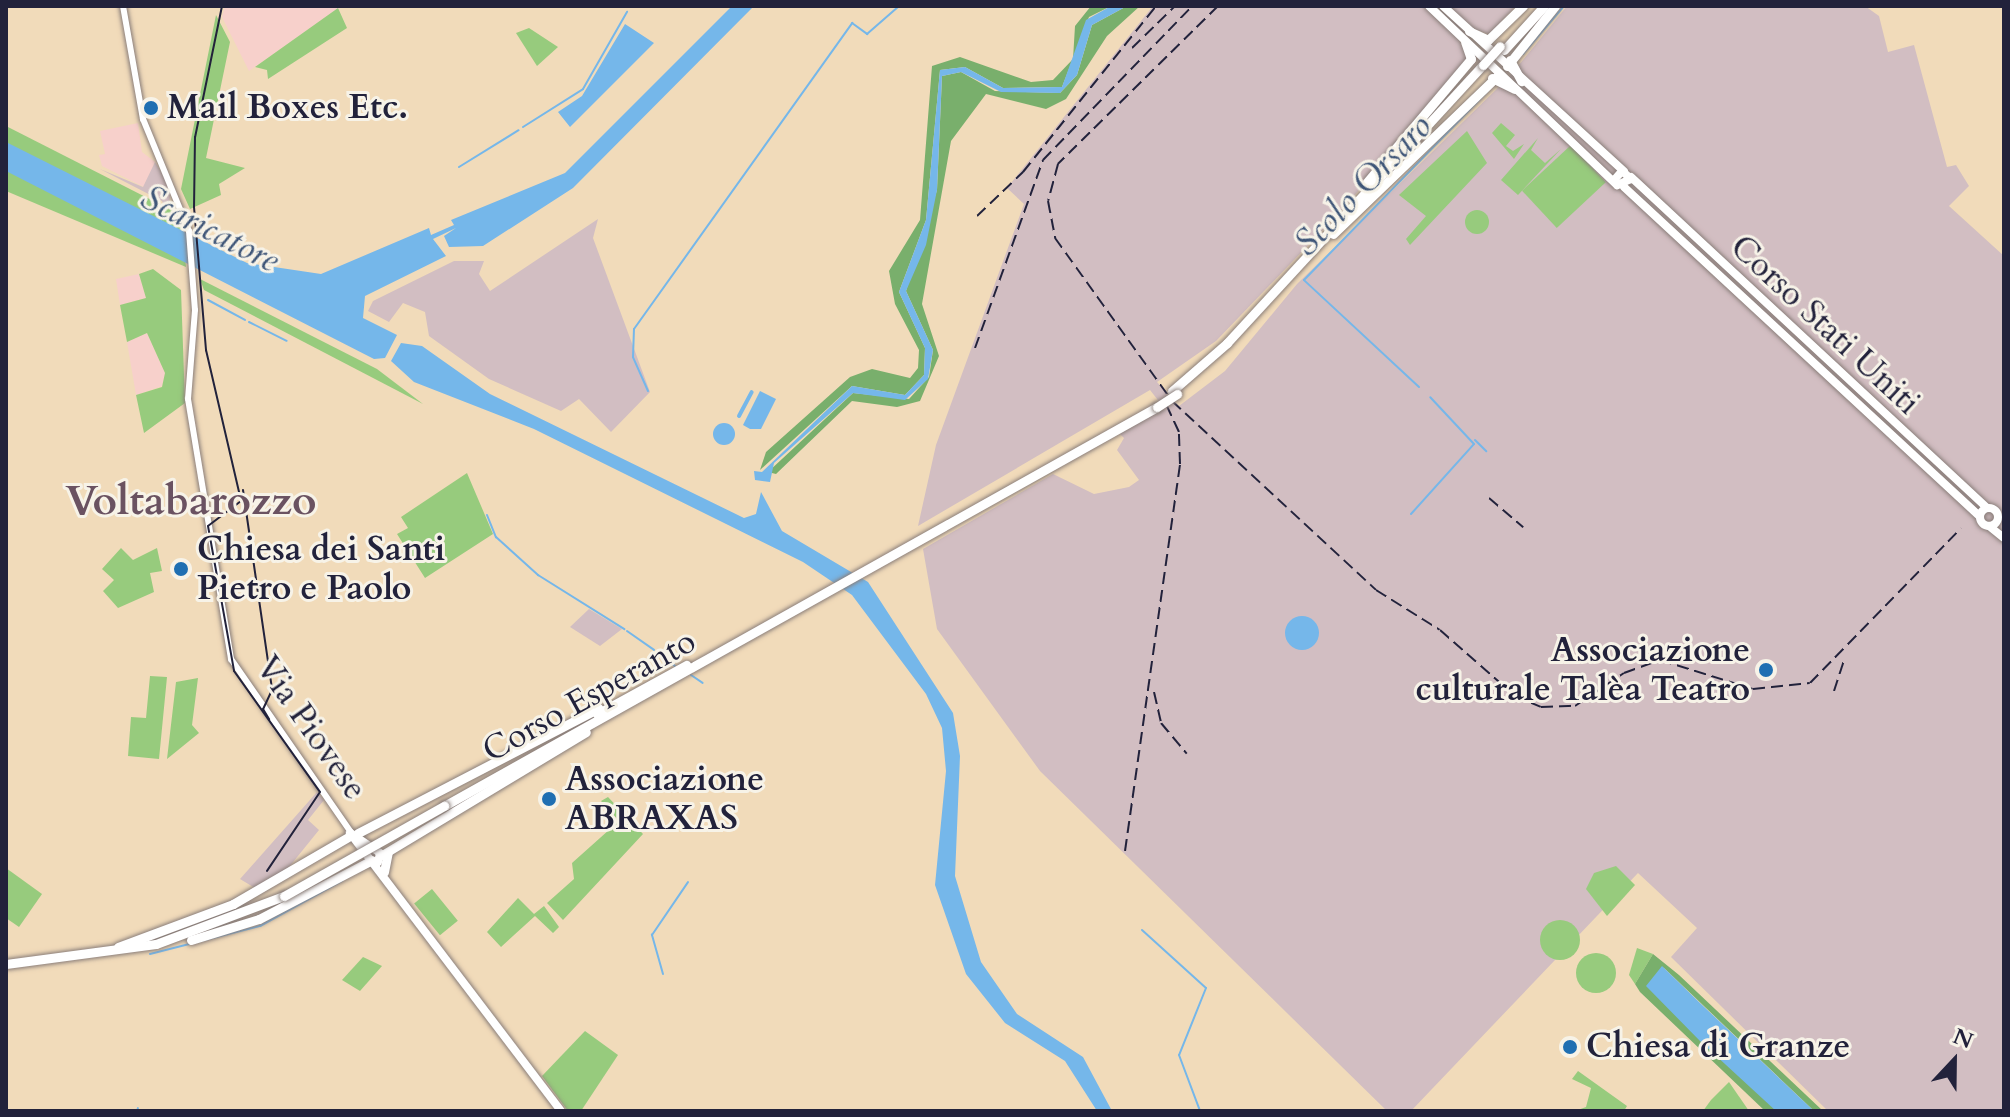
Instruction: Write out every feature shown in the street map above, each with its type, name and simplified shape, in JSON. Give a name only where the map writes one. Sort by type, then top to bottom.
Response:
[{"type":"highway","points":[[1469,31],[1488,40],[1523,6]]},
{"type":"highway","points":[[1338,220],[1498,68],[1502,48],[1541,6]]},
{"type":"highway","points":[[1228,345],[1555,6]]},
{"type":"highway","points":[[1228,345],[1338,220],[1468,63],[1465,42]]},
{"type":"highway","points":[[1498,68],[1518,85]]},
{"type":"highway","points":[[1498,68],[1518,85]]},
{"type":"highway","name":"Corso Esperanto","points":[[116,950],[244,913],[366,847],[1121,425],[1174,393],[1228,345]]},
{"type":"highway","points":[[116,950],[233,904],[353,834],[648,689]]},
{"type":"highway","points":[[6,961],[116,950],[242,926],[380,857],[648,689]]},
{"type":"highway","points":[[380,857],[384,872]]},
{"type":"main road","name":"Via Piovese","points":[[123,6],[143,119],[187,231],[192,267],[188,399],[231,659],[353,834],[380,857]]},
{"type":"main road","points":[[1429,6],[1465,42],[1498,68]]},
{"type":"main road","points":[[1443,6],[1469,31],[1498,68]]},
{"type":"main road","points":[[1518,85],[1615,179],[1628,174]]},
{"type":"main road","name":"Corso Stati Uniti","points":[[1518,85],[1628,174],[1998,518]]},
{"type":"main road","points":[[1624,187],[1628,174]]},
{"type":"main road","name":"Corso Stati Uniti","points":[[1615,179],[1989,526]]},
{"type":"main road","points":[[1980,517],[1987,508]]},
{"type":"main road","points":[[2004,528],[1998,518],[1989,526],[2004,538]]},
{"type":"main road","points":[[384,872],[561,1111]]},
{"type":"shaded area","points":[[225,6],[342,6],[249,71],[222,17]]},
{"type":"shaded area","points":[[1153,6],[1516,6],[1489,34],[1470,28],[1459,40],[1468,58],[1345,207],[1216,341],[1157,382],[1179,406],[1225,371],[1297,284],[1509,77],[1567,6],[1865,6],[1879,16],[1888,52],[1914,45],[1947,167],[1956,165],[1969,186],[1949,206],[2004,256],[2004,1111],[1828,1111],[1671,957],[1697,928],[1638,873],[1411,1111],[1387,1111],[1040,771],[937,629],[923,549],[1053,474],[1094,494],[1129,487],[1139,480],[1117,450],[1124,438],[1117,431],[1161,404],[1150,390],[918,526],[936,445],[1024,204],[1007,188]]},
{"type":"shaded area","points":[[138,123],[142,152],[155,162],[144,187],[102,166],[99,155],[105,154],[100,131]]},
{"type":"shaded area","points":[[155,162],[171,188],[168,214],[162,201],[100,169],[143,187]]},
{"type":"shaded area","points":[[598,219],[593,238],[650,392],[611,432],[579,399],[561,411],[489,379],[429,336],[425,312],[403,303],[389,322],[368,311],[373,301],[454,261],[484,261],[479,274],[490,291]]},
{"type":"shaded area","points":[[139,274],[146,298],[120,305],[116,279]]},
{"type":"shaded area","points":[[147,333],[165,373],[162,386],[136,395],[127,342]]},
{"type":"shaded area","points":[[589,609],[622,629],[600,646],[570,627]]},
{"type":"shaded area","points":[[317,792],[324,800],[308,820],[319,830],[285,872],[255,888],[240,879]]},
{"type":"green space","points":[[1091,6],[1111,6],[1089,17],[1073,58],[1075,26]]},
{"type":"green space","points":[[1127,6],[1140,6],[1107,36],[1066,99],[1046,109],[986,94],[951,141],[922,304],[939,356],[920,401],[897,407],[852,401],[776,474],[768,472],[853,393],[909,399],[929,377],[933,350],[906,291],[937,190],[942,76],[961,72],[995,91],[1060,93],[1077,75],[1092,25]]},
{"type":"green space","points":[[338,8],[347,28],[268,79],[267,70],[255,67]]},
{"type":"green space","points":[[216,15],[230,42],[206,158],[245,168],[219,184],[221,195],[190,209],[181,189]]},
{"type":"green space","points":[[529,28],[558,47],[537,66],[516,33]]},
{"type":"green space","points":[[960,57],[1031,82],[1053,80],[1073,59],[1062,87],[1003,88],[965,67],[940,70],[926,220],[899,292],[925,348],[924,375],[905,395],[852,386],[760,470],[766,452],[850,377],[872,369],[910,378],[918,368],[919,350],[895,304],[889,271],[920,220],[932,66]]},
{"type":"green space","points":[[1501,123],[1515,135],[1506,146],[1513,151],[1524,144],[1514,159],[1492,133]]},
{"type":"green space","points":[[6,126],[181,215],[186,267],[6,191]]},
{"type":"green space","points":[[1467,131],[1487,163],[1410,245],[1406,239],[1426,216],[1399,195]]},
{"type":"green space","points":[[1538,138],[1531,150],[1545,163],[1561,149],[1518,195],[1501,180]]},
{"type":"green space","points":[[1571,145],[1606,182],[1557,228],[1522,191]]},
{"type":"green space","points":[[1477,210],[1488,217],[1489,222],[1482,233],[1477,234],[1466,227],[1465,222],[1472,211]]},
{"type":"green space","points":[[153,269],[181,290],[185,403],[144,433],[136,395],[162,387],[165,373],[147,333],[127,342],[120,305],[146,298],[139,274]]},
{"type":"green space","points":[[200,279],[377,369],[423,404],[204,290]]},
{"type":"green space","points":[[467,473],[493,534],[425,578],[397,534],[408,528],[401,517]]},
{"type":"green space","points":[[121,548],[133,560],[157,548],[162,571],[150,573],[154,592],[118,608],[103,591],[114,580],[102,569]]},
{"type":"green space","points":[[150,676],[167,677],[159,759],[128,756],[131,717],[146,718]]},
{"type":"green space","points":[[198,678],[192,725],[199,733],[167,759],[176,682]]},
{"type":"green space","points":[[608,797],[643,834],[563,920],[547,903],[574,879],[572,863],[619,821],[601,801]]},
{"type":"green space","points":[[1616,866],[1635,885],[1607,916],[1586,889],[1594,873]]},
{"type":"green space","points":[[6,868],[42,894],[19,927],[6,918]]},
{"type":"green space","points":[[432,889],[458,921],[440,935],[414,903]]},
{"type":"green space","points":[[518,898],[534,914],[544,906],[559,927],[553,933],[535,916],[501,947],[487,932]]},
{"type":"green space","points":[[1560,920],[1574,926],[1580,940],[1574,954],[1560,960],[1546,954],[1540,940],[1546,926]]},
{"type":"green space","points":[[1637,948],[1653,954],[1635,984],[1629,975]]},
{"type":"green space","points":[[1596,953],[1610,959],[1616,973],[1610,987],[1596,993],[1582,987],[1576,973],[1582,959]]},
{"type":"green space","points":[[1653,954],[1823,1111],[1814,1111],[1663,967],[1776,1111],[1765,1111],[1640,992],[1635,984]]},
{"type":"green space","points":[[363,957],[382,966],[360,991],[342,980]]},
{"type":"green space","points":[[585,1031],[618,1055],[581,1111],[568,1111],[542,1076]]},
{"type":"green space","points":[[1578,1071],[1627,1106],[1624,1111],[1575,1111],[1586,1107],[1591,1088],[1572,1079]]},
{"type":"green space","points":[[1729,1082],[1749,1111],[1703,1111],[1711,1100]]},
{"type":"water","points":[[732,6],[754,6],[573,188],[483,246],[449,247],[444,236],[456,228],[433,239],[446,256],[365,296],[363,318],[397,335],[385,358],[374,359],[6,171],[6,142],[247,263],[321,274],[429,228],[431,235],[454,225],[451,220],[565,173]]},
{"type":"water","points":[[1111,6],[1127,6],[1092,25],[1077,75],[1060,93],[1001,92],[961,72],[942,76],[937,190],[926,245],[906,291],[933,350],[928,379],[905,400],[853,393],[774,463],[770,482],[755,480],[754,471],[762,472],[852,386],[905,395],[924,375],[925,348],[899,292],[926,220],[940,70],[965,67],[1003,88],[1062,87],[1086,20]]},
{"type":"water","points":[[625,24],[654,43],[570,127],[558,112],[582,96]]},
{"type":"water","points":[[401,343],[422,346],[490,394],[744,518],[756,514],[761,492],[782,531],[868,582],[953,713],[960,756],[955,876],[981,962],[1017,1014],[1083,1057],[1112,1111],[1097,1111],[1065,1061],[1005,1023],[966,974],[935,885],[946,771],[942,728],[926,694],[852,595],[803,562],[534,429],[414,382],[391,361]]},
{"type":"water","points":[[760,391],[776,399],[761,429],[750,429],[743,425]]},
{"type":"water","points":[[724,423],[732,426],[735,434],[732,442],[724,445],[716,442],[713,434],[716,426]]},
{"type":"water","points":[[1302,616],[1314,621],[1319,633],[1314,645],[1302,650],[1290,645],[1285,633],[1290,621]]},
{"type":"water","points":[[1662,966],[1814,1111],[1776,1111],[1700,1041],[1646,986]]},
{"type":"waterway","points":[[648,391],[633,357],[634,329],[852,23],[867,34],[899,6]]},
{"type":"waterway","name":"Scolo Orsaro","points":[[1523,54],[1564,6]]},
{"type":"waterway","points":[[523,127],[583,89],[627,12]]},
{"type":"waterway","name":"Scolo Orsaro","points":[[1419,387],[1304,280],[1488,91]]},
{"type":"waterway","points":[[459,167],[519,130]]},
{"type":"waterway","points":[[208,300],[245,320]]},
{"type":"waterway","points":[[249,322],[287,341]]},
{"type":"waterway","points":[[739,416],[752,392]]},
{"type":"waterway","name":"Scolo Orsaro","points":[[1411,514],[1474,444],[1430,397]]},
{"type":"waterway","points":[[1475,440],[1486,451]]},
{"type":"waterway","points":[[487,515],[496,537],[538,575],[624,629]]},
{"type":"waterway","points":[[627,631],[654,650]]},
{"type":"waterway","points":[[657,652],[675,666]]},
{"type":"waterway","points":[[691,675],[703,683]]},
{"type":"waterway","points":[[150,954],[260,926],[342,881]]},
{"type":"waterway","points":[[663,974],[652,935],[688,882]]},
{"type":"waterway","name":"Scolo Orsaro","points":[[1142,930],[1206,988],[1179,1055],[1200,1111]]},
{"type":"tram line","points":[[222,6],[195,137],[194,207],[206,350],[241,501],[208,526],[234,671],[320,792],[267,871]]},
{"type":"tram line","points":[[243,490],[272,690],[263,709],[269,719]]},
{"type":"railway","points":[[977,216],[1023,172],[1156,6]]},
{"type":"railway","points":[[1132,48],[1175,6]]},
{"type":"railway","points":[[975,348],[1043,160],[1192,6]]},
{"type":"railway","points":[[1218,6],[1058,164],[1048,201],[1055,238],[1172,401],[1376,590],[1440,630],[1515,696],[1541,707],[1575,706],[1624,673],[1660,660],[1753,689],[1810,683],[1961,528]]},
{"type":"railway","points":[[1125,851],[1180,464],[1179,432],[1165,402]]},
{"type":"railway","points":[[1489,498],[1523,527]]},
{"type":"railway","points":[[1834,691],[1845,658]]},
{"type":"railway","points":[[1154,692],[1161,723],[1187,754]]},
{"type":"place","name":"Mail Boxes Etc.","points":[[151,108]]},
{"type":"place","name":"Chiesa dei Santi Pietro e Paolo","points":[[181,569]]},
{"type":"place","name":"Associazione culturale Talèa Teatro","points":[[1766,670]]},
{"type":"place","name":"Associazione ABRAXAS","points":[[549,799]]},
{"type":"place","name":"Chiesa di Granze","points":[[1570,1047]]},
{"type":"district","name":"Voltabarozzo","points":[[191,501]]},
{"type":"water label","name":"Scaricatore","points":[[210,229]]}]
